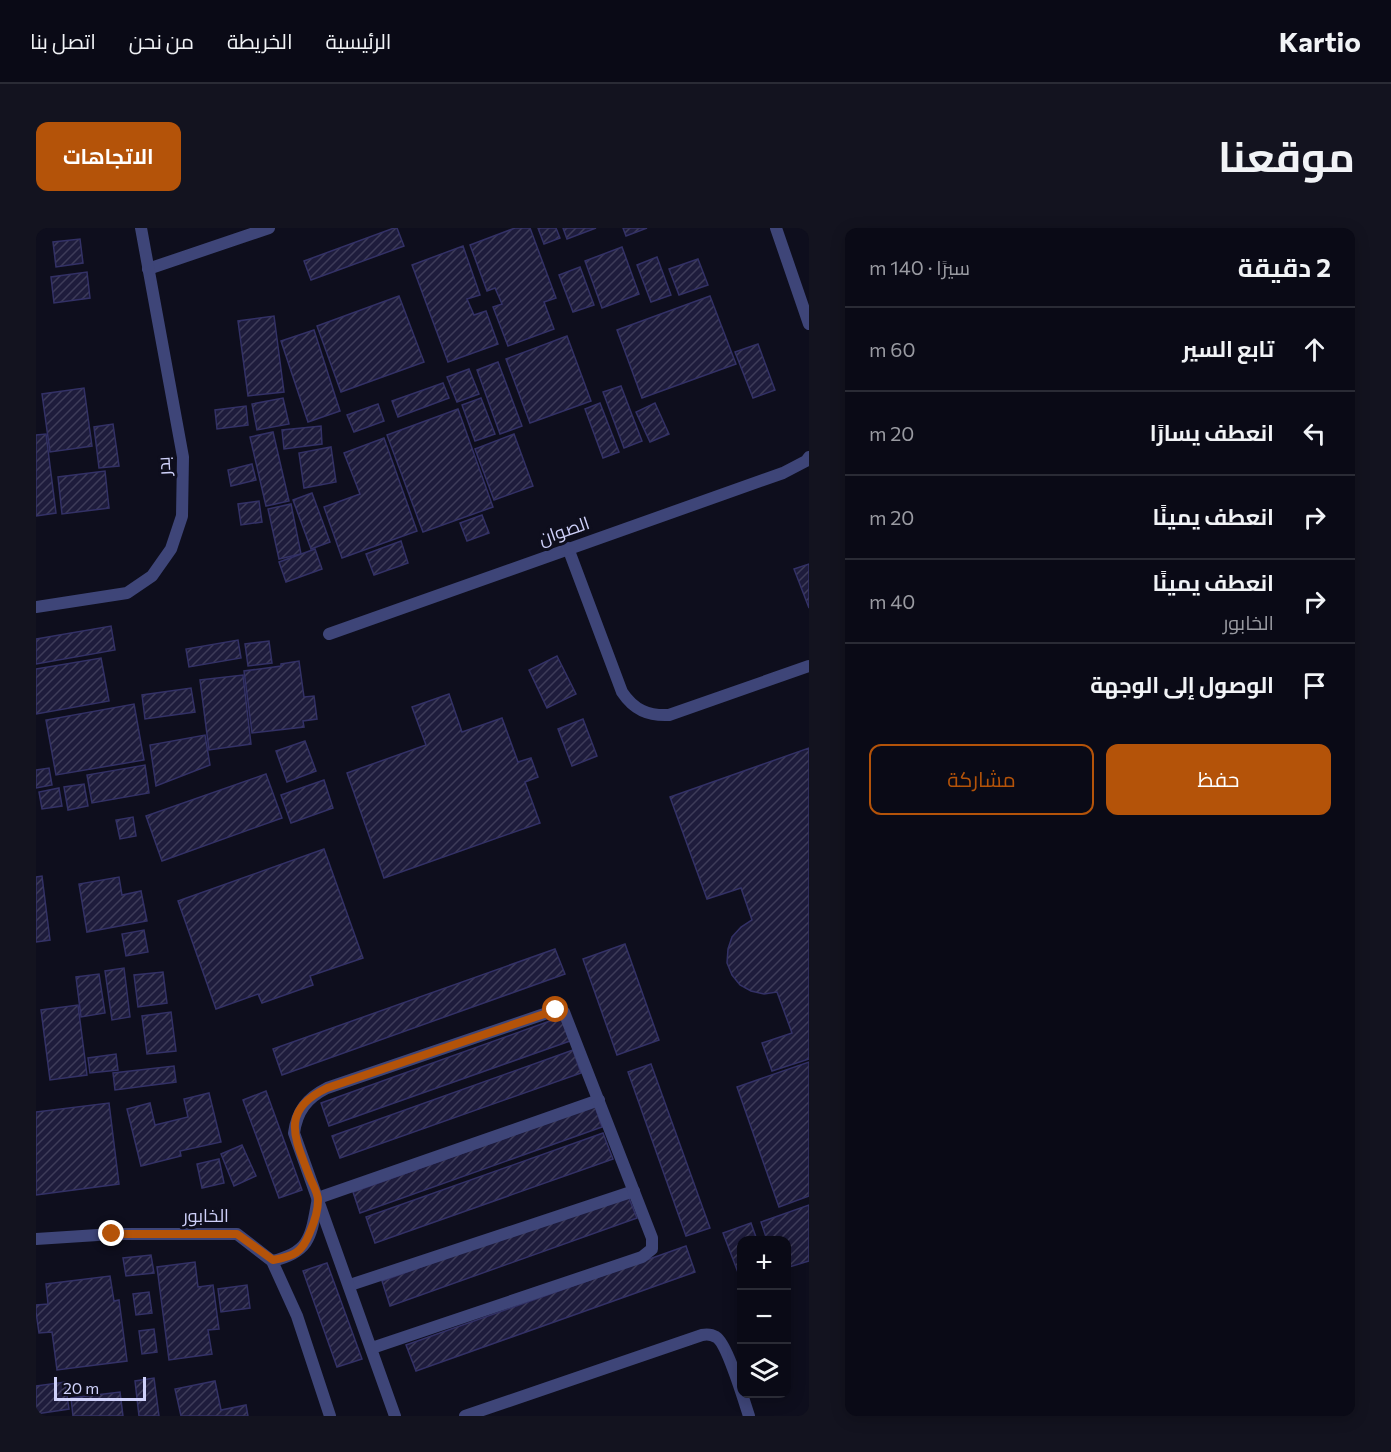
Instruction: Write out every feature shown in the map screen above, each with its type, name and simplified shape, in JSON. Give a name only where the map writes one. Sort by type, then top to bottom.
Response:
[{"type":"street","name":"بدر","points":[[36,607],[127,593],[152,576],[171,549],[182,516],[183,457],[141,228]]},
{"type":"street","points":[[148,269],[269,228]]},
{"type":"street","points":[[776,228],[809,324]]},
{"type":"street","name":"الصوان","points":[[329,634],[783,473],[806,461],[809,457]]},
{"type":"street","points":[[568,548],[622,692],[628,702],[646,714],[669,715],[809,666]]},
{"type":"street","points":[[372,1348],[648,1254],[653,1244],[652,1238],[566,1015],[560,1010],[327,1088],[316,1093],[300,1110],[294,1133],[395,1416]]},
{"type":"street","points":[[318,1198],[599,1100]]},
{"type":"street","points":[[350,1285],[634,1191]]},
{"type":"street","points":[[318,1198],[313,1226],[305,1244],[289,1257],[273,1260],[297,1316],[330,1416]]},
{"type":"street","name":"الخابور","points":[[36,1239],[112,1234],[237,1234],[273,1260]]},
{"type":"street","points":[[465,1416],[709,1334],[721,1341],[725,1348],[749,1416]]},
{"type":"building","points":[[397,228],[404,246],[311,280],[304,261]]},
{"type":"building","points":[[515,228],[530,228],[556,298],[544,302],[554,329],[508,346],[493,307],[502,304],[495,288],[487,291],[470,245]]},
{"type":"building","points":[[538,228],[556,228],[560,238],[544,244]]},
{"type":"building","points":[[563,228],[596,228],[567,239]]},
{"type":"building","points":[[623,228],[647,228],[626,236]]},
{"type":"building","points":[[80,239],[83,263],[56,267],[53,242]]},
{"type":"building","points":[[463,246],[480,295],[467,299],[474,315],[486,311],[498,344],[448,362],[412,265]]},
{"type":"building","points":[[622,247],[639,294],[602,308],[585,261]]},
{"type":"building","points":[[657,257],[671,295],[651,302],[637,265]]},
{"type":"building","points":[[698,259],[708,285],[679,295],[669,269]]},
{"type":"building","points":[[580,267],[594,305],[573,312],[559,275]]},
{"type":"building","points":[[87,272],[90,298],[54,303],[51,277]]},
{"type":"building","points":[[399,296],[424,362],[341,392],[317,326]]},
{"type":"building","points":[[710,296],[736,364],[642,398],[617,330]]},
{"type":"building","points":[[274,316],[284,392],[248,396],[238,321]]},
{"type":"building","points":[[314,330],[340,411],[308,422],[281,341]]},
{"type":"building","points":[[567,336],[591,401],[530,423],[506,359]]},
{"type":"building","points":[[758,344],[775,390],[753,398],[735,352]]},
{"type":"building","points":[[498,362],[522,426],[500,434],[477,370]]},
{"type":"building","points":[[469,369],[479,394],[457,402],[447,377]]},
{"type":"building","points":[[443,383],[449,398],[398,417],[392,401]]},
{"type":"building","points":[[621,386],[642,441],[624,448],[603,392]]},
{"type":"building","points":[[84,388],[92,446],[50,452],[42,394]]},
{"type":"building","points":[[283,398],[289,424],[257,430],[252,404]]},
{"type":"building","points":[[481,398],[495,434],[475,441],[462,405]]},
{"type":"building","points":[[600,403],[619,452],[603,458],[585,409]]},
{"type":"building","points":[[655,403],[669,434],[650,442],[636,412]]},
{"type":"building","points":[[378,404],[384,421],[354,432],[347,415]]},
{"type":"building","points":[[246,406],[248,425],[217,429],[215,410]]},
{"type":"building","points":[[458,409],[493,507],[423,532],[387,435]]},
{"type":"building","points":[[113,424],[119,466],[99,468],[94,427]]},
{"type":"building","points":[[321,426],[322,444],[284,449],[282,430]]},
{"type":"building","points":[[273,432],[289,501],[266,506],[250,437]]},
{"type":"building","points":[[46,434],[56,513],[36,516],[36,435]]},
{"type":"building","points":[[514,434],[533,486],[494,500],[475,449]]},
{"type":"building","points":[[384,438],[417,531],[342,558],[324,507],[360,494],[344,453]]},
{"type":"building","points":[[331,447],[336,482],[304,488],[299,453]]},
{"type":"building","points":[[252,464],[256,480],[231,486],[228,470]]},
{"type":"building","points":[[105,471],[109,508],[62,514],[58,477]]},
{"type":"building","points":[[312,493],[330,542],[311,549],[293,500]]},
{"type":"building","points":[[259,501],[262,522],[241,525],[238,504]]},
{"type":"building","points":[[291,504],[301,554],[279,559],[268,509]]},
{"type":"building","points":[[482,515],[489,533],[467,541],[460,523]]},
{"type":"building","points":[[401,541],[408,563],[374,575],[366,554]]},
{"type":"building","points":[[315,549],[322,569],[286,582],[279,562]]},
{"type":"building","points":[[809,564],[809,608],[794,569]]},
{"type":"building","points":[[111,626],[115,650],[36,664],[36,639]]},
{"type":"building","points":[[238,640],[241,658],[189,667],[186,649]]},
{"type":"building","points":[[269,641],[272,663],[248,666],[245,644]]},
{"type":"building","points":[[557,656],[576,694],[547,708],[529,670]]},
{"type":"building","points":[[101,658],[109,701],[36,714],[36,669]]},
{"type":"building","points":[[299,661],[304,697],[314,696],[317,719],[303,721],[304,727],[252,733],[244,671]]},
{"type":"building","points":[[243,675],[251,744],[209,750],[200,680]]},
{"type":"building","points":[[191,688],[195,712],[145,719],[142,695]]},
{"type":"building","points":[[449,694],[462,732],[502,718],[518,762],[531,758],[538,777],[525,782],[540,823],[384,878],[347,773],[426,745],[412,707]]},
{"type":"building","points":[[134,704],[144,760],[56,775],[46,720]]},
{"type":"building","points":[[583,719],[597,756],[572,766],[558,729]]},
{"type":"building","points":[[205,735],[210,765],[156,786],[150,745]]},
{"type":"building","points":[[305,741],[316,771],[287,782],[276,751]]},
{"type":"building","points":[[809,748],[809,1059],[772,1071],[762,1043],[792,1033],[777,992],[764,994],[740,985],[732,975],[727,963],[732,937],[752,920],[741,888],[707,899],[670,797]]},
{"type":"building","points":[[145,765],[149,793],[92,803],[87,775]]},
{"type":"building","points":[[49,768],[52,785],[36,788],[36,770]]},
{"type":"building","points":[[266,774],[282,818],[162,861],[146,816]]},
{"type":"building","points":[[324,780],[333,808],[291,823],[281,795]]},
{"type":"building","points":[[84,784],[88,806],[68,810],[64,787]]},
{"type":"building","points":[[59,788],[62,806],[42,809],[39,792]]},
{"type":"building","points":[[133,817],[136,836],[120,839],[116,820]]},
{"type":"building","points":[[324,849],[363,958],[310,976],[313,985],[262,1003],[258,994],[216,1009],[178,901]]},
{"type":"building","points":[[42,876],[50,940],[36,942],[36,877]]},
{"type":"building","points":[[119,877],[122,895],[141,891],[147,921],[87,932],[79,884]]},
{"type":"building","points":[[144,930],[148,952],[126,956],[122,934]]},
{"type":"building","points":[[625,944],[659,1040],[617,1055],[583,959]]},
{"type":"building","points":[[555,949],[565,974],[282,1075],[273,1049]]},
{"type":"building","points":[[124,968],[130,1017],[112,1020],[105,971]]},
{"type":"building","points":[[163,972],[167,1003],[138,1007],[134,975]]},
{"type":"building","points":[[99,974],[105,1013],[81,1017],[76,977]]},
{"type":"building","points":[[78,1005],[87,1075],[50,1080],[41,1010]]},
{"type":"building","points":[[171,1012],[176,1051],[147,1054],[142,1016]]},
{"type":"building","points":[[561,1017],[570,1041],[329,1126],[321,1103]]},
{"type":"building","points":[[573,1050],[581,1073],[340,1158],[332,1136]]},
{"type":"building","points":[[116,1054],[118,1070],[90,1073],[88,1058]]},
{"type":"building","points":[[809,1062],[809,1196],[779,1207],[737,1087]]},
{"type":"building","points":[[651,1064],[710,1228],[686,1236],[628,1072]]},
{"type":"building","points":[[174,1066],[176,1082],[115,1090],[113,1073]]},
{"type":"building","points":[[266,1091],[302,1190],[279,1198],[243,1100]]},
{"type":"building","points":[[209,1093],[221,1142],[180,1151],[181,1156],[141,1166],[127,1109],[150,1103],[155,1125],[188,1117],[184,1099]]},
{"type":"building","points":[[109,1103],[119,1184],[36,1195],[36,1112]]},
{"type":"building","points":[[595,1106],[602,1127],[360,1213],[353,1192]]},
{"type":"building","points":[[603,1133],[613,1159],[375,1243],[366,1217]]},
{"type":"building","points":[[242,1145],[256,1176],[234,1186],[221,1154]]},
{"type":"building","points":[[219,1159],[224,1183],[202,1188],[197,1164]]},
{"type":"building","points":[[627,1193],[637,1218],[390,1306],[382,1281]]},
{"type":"building","points":[[809,1205],[809,1261],[791,1266],[791,1236],[766,1236],[761,1222]]},
{"type":"building","points":[[751,1223],[756,1236],[737,1236],[737,1270],[723,1233]]},
{"type":"building","points":[[686,1246],[695,1272],[416,1371],[406,1345]]},
{"type":"building","points":[[151,1255],[154,1273],[126,1276],[123,1258]]},
{"type":"building","points":[[195,1262],[198,1287],[213,1285],[219,1329],[208,1330],[212,1354],[169,1360],[157,1267]]},
{"type":"building","points":[[327,1263],[362,1359],[337,1367],[303,1271]]},
{"type":"building","points":[[110,1276],[114,1301],[119,1300],[127,1361],[57,1370],[52,1332],[39,1333],[36,1312],[36,1305],[48,1304],[46,1284]]},
{"type":"building","points":[[247,1285],[250,1308],[221,1312],[218,1289]]},
{"type":"building","points":[[149,1292],[152,1313],[136,1315],[133,1294]]},
{"type":"building","points":[[154,1329],[157,1352],[142,1354],[139,1331]]},
{"type":"building","points":[[154,1378],[159,1416],[139,1416],[135,1381]]},
{"type":"building","points":[[215,1381],[221,1410],[246,1405],[248,1416],[181,1416],[175,1389]]},
{"type":"building","points":[[65,1382],[69,1409],[36,1414],[36,1386]]},
{"type":"building","points":[[120,1392],[123,1416],[73,1416],[71,1398]]},
{"type":"route","points":[[112,1234],[237,1234],[273,1260],[289,1257],[305,1244],[313,1226],[318,1198],[294,1133],[295,1121],[307,1101],[316,1093],[327,1088],[556,1010]]}]
